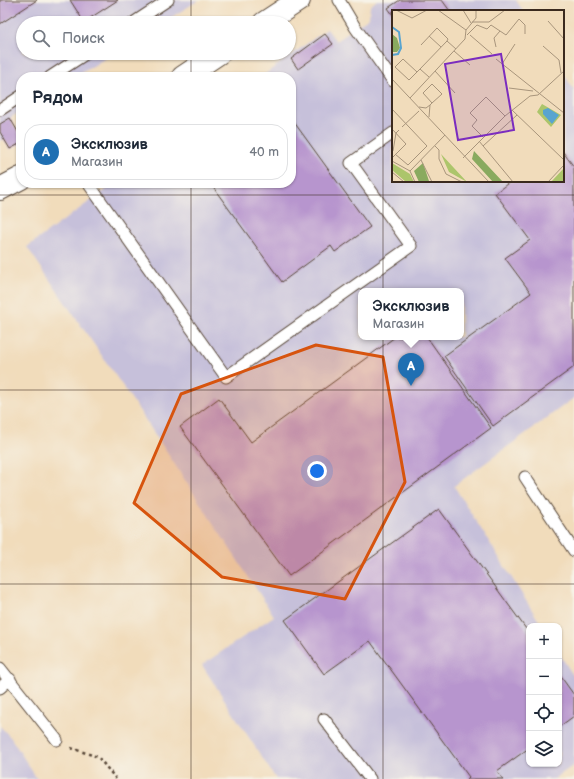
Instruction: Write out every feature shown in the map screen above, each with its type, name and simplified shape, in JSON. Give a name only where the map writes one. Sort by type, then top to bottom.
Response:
[{"type":"street","points":[[275,16],[299,0]]},
{"type":"street","points":[[190,72],[208,60]]},
{"type":"street","points":[[0,189],[16,181]]},
{"type":"lane","points":[[144,16],[168,0]]},
{"type":"lane","points":[[339,0],[355,27],[392,80]]},
{"type":"lane","points":[[58,72],[76,60]]},
{"type":"lane","points":[[0,110],[16,99]]},
{"type":"lane","points":[[92,188],[226,377],[411,246],[351,163],[392,134]]},
{"type":"lane","points":[[525,477],[574,550]]},
{"type":"lane","points":[[0,668],[57,740]]},
{"type":"lane","points":[[0,688],[10,679]]},
{"type":"lane","points":[[324,719],[370,779]]},
{"type":"path","points":[[57,740],[68,747],[98,757],[116,779]]},
{"type":"highlighted area","points":[[316,345],[383,357],[405,482],[345,599],[222,577],[134,503],[181,394]]},
{"type":"shaded area","points":[[0,0],[199,0],[173,16],[16,16],[16,60],[103,60],[83,72],[16,72],[16,114],[10,118],[16,128],[16,146],[10,149],[4,139],[0,141]]},
{"type":"shaded area","points":[[377,0],[516,0],[522,10],[392,10],[392,182],[564,182],[564,75],[574,90],[574,398],[454,486],[540,623],[526,623],[526,767],[562,767],[562,658],[574,677],[574,765],[554,779],[276,779],[202,665],[274,616],[137,407],[27,247],[108,188],[296,188],[296,72],[268,72],[284,60],[296,60],[296,52],[327,29],[336,41],[369,17],[370,6]]},
{"type":"shaded area","points":[[0,726],[11,738],[37,779],[0,779]]},
{"type":"building","points":[[0,0],[37,0],[0,24]]},
{"type":"building","points":[[70,0],[118,0],[93,16],[80,16]]},
{"type":"building","points":[[400,0],[442,0],[449,10],[392,10],[392,14],[388,8]]},
{"type":"building","points":[[325,34],[333,44],[298,69],[292,60],[296,60],[296,55]]},
{"type":"building","points":[[10,118],[16,128],[16,146],[10,149],[0,132],[0,124]]},
{"type":"building","points":[[296,125],[370,227],[335,252],[331,246],[282,282],[214,188],[296,188]]},
{"type":"building","points":[[564,153],[574,167],[574,367],[493,426],[444,356],[531,293],[505,258],[530,240],[495,193],[510,182],[564,182]]},
{"type":"building","points":[[391,340],[429,340],[491,428],[289,576],[180,427],[219,398],[251,442]]},
{"type":"building","points":[[439,509],[526,629],[526,750],[497,771],[503,779],[467,779],[469,777],[370,641],[324,674],[285,620]]},
{"type":"building","points":[[562,678],[574,695],[574,716],[562,725]]},
{"type":"place","name":"Эксклюзив","points":[[411,386]]}]
